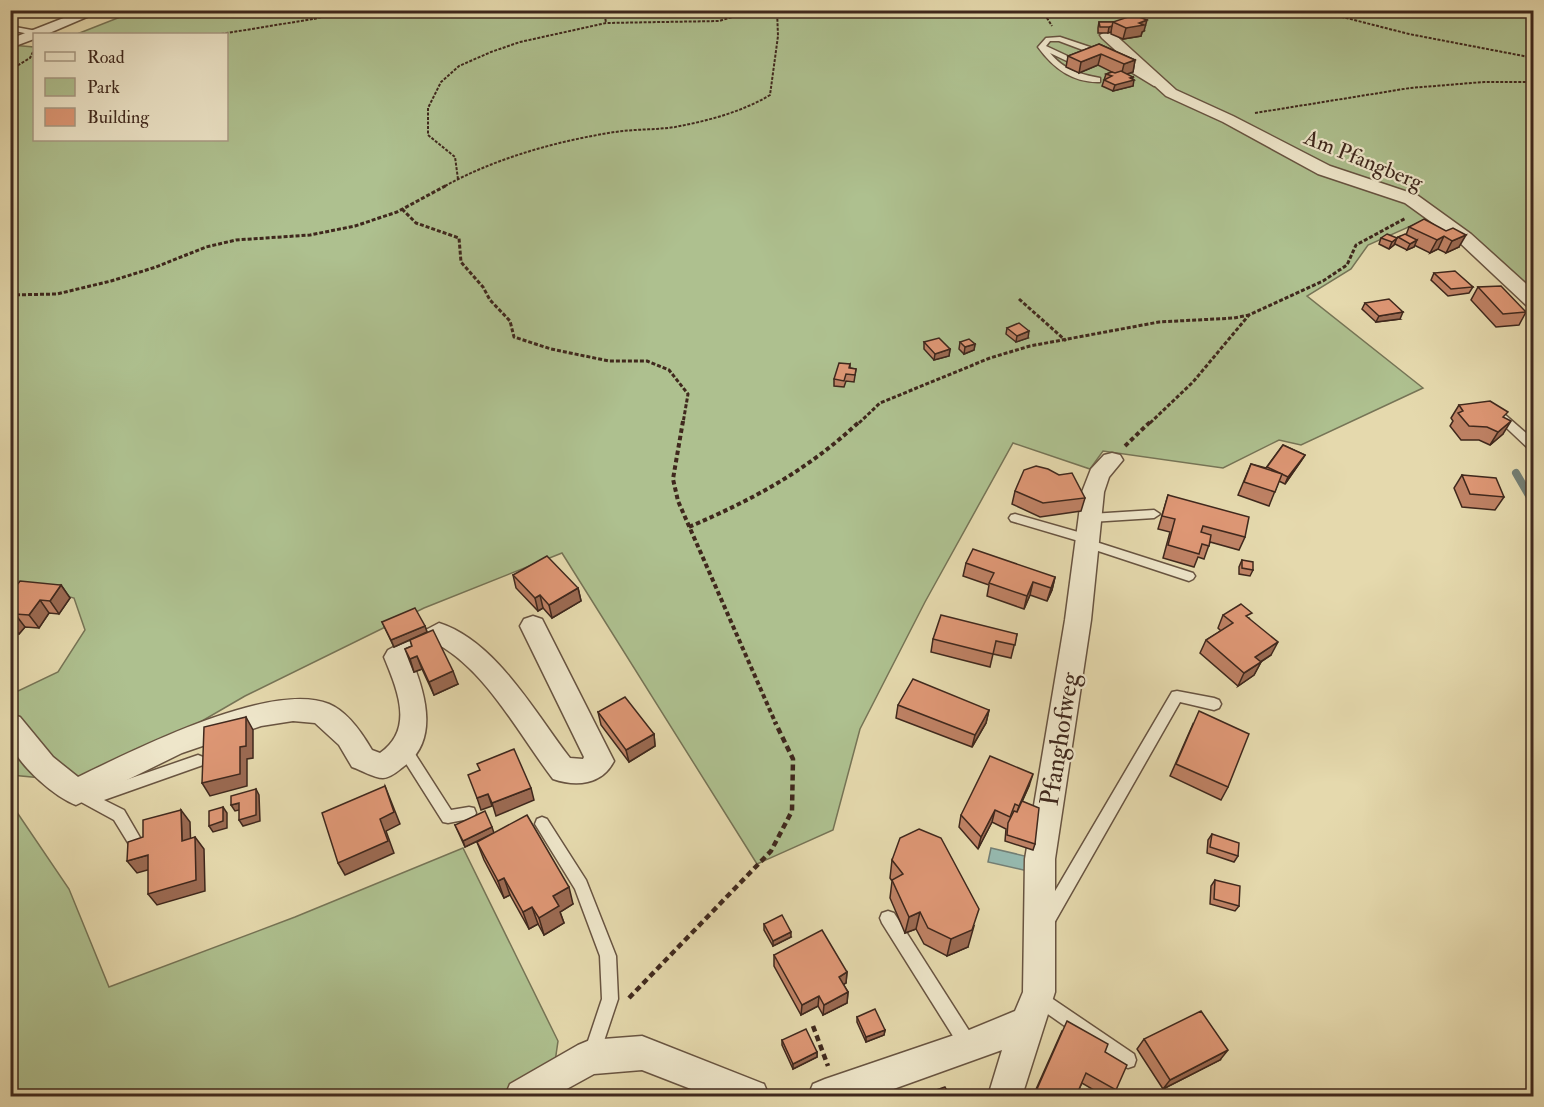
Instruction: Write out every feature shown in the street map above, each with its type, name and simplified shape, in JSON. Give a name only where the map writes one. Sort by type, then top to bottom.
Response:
[{"type":"street","points":[[38,33],[97,10]]},
{"type":"street","points":[[10,44],[33,35]]},
{"type":"street","name":"Am Pfangberg","points":[[1107,35],[1171,93],[1228,119],[1324,170],[1411,199],[1427,209],[1465,238],[1533,302]]},
{"type":"street","name":"Pfanghofweg","points":[[1005,1096],[1032,1010],[1040,931],[1040,859],[1078,620],[1093,492],[1099,474],[1112,460]]},
{"type":"street","points":[[10,725],[43,766],[82,796],[173,744],[261,715],[293,710],[322,713],[349,737],[362,759],[383,766],[405,750],[413,724],[414,699],[397,657],[439,633],[455,639],[491,677],[516,707],[537,740],[563,770],[588,771],[600,761],[533,626]]},
{"type":"street","points":[[832,1094],[969,1047],[1032,1010]]},
{"type":"street","points":[[522,1096],[590,1057],[642,1053],[752,1096]]},
{"type":"lane","points":[[10,28],[38,33]]},
{"type":"lane","points":[[1042,47],[1048,39],[1060,39],[1078,45],[1126,64],[1171,93]]},
{"type":"lane","points":[[1042,47],[1072,60]]},
{"type":"lane","points":[[1042,47],[1053,63],[1070,74],[1097,80]]},
{"type":"lane","points":[[1489,406],[1533,447]]},
{"type":"lane","points":[[1089,533],[1154,514]]},
{"type":"lane","points":[[1015,518],[1089,533],[1189,576]]},
{"type":"lane","points":[[1040,931],[1177,696],[1214,704]]},
{"type":"lane","points":[[405,750],[448,817],[469,813]]},
{"type":"lane","points":[[82,796],[198,761]]},
{"type":"lane","points":[[82,796],[119,815],[135,842]]},
{"type":"lane","points":[[542,824],[581,885],[608,956],[610,999],[590,1057]]},
{"type":"lane","points":[[888,918],[969,1047]]},
{"type":"lane","points":[[1032,1010],[1128,1060]]},
{"type":"path","points":[[313,19],[324,10]]},
{"type":"path","points":[[227,33],[313,19],[348,10]]},
{"type":"path","points":[[604,10],[606,23]]},
{"type":"path","points":[[458,179],[455,157],[428,135],[428,108],[441,82],[459,66],[520,42],[606,23],[719,21],[756,10]]},
{"type":"path","points":[[10,295],[57,294],[156,267],[207,247],[236,240],[310,235],[355,226],[402,209],[458,179],[498,163],[568,141],[617,132],[674,127],[749,108],[770,95],[778,36],[777,10]]},
{"type":"path","points":[[1315,10],[1408,34],[1533,58]]},
{"type":"path","points":[[10,70],[33,52]]},
{"type":"path","name":"Am Pfangberg","points":[[1250,114],[1425,86],[1533,82]]},
{"type":"path","points":[[402,209],[416,223],[459,238],[461,262],[483,287],[490,300],[510,321],[514,338],[609,361],[647,361],[669,370],[688,394],[673,479],[678,501],[756,683],[793,759],[792,811],[771,851],[602,1026]]},
{"type":"path","points":[[689,527],[744,503],[785,480],[830,449],[880,403],[990,358],[1030,346],[1159,322],[1234,318],[1249,315],[1323,281],[1347,265],[1356,245],[1399,220],[1427,209]]},
{"type":"path","points":[[1019,299],[1066,341]]},
{"type":"path","points":[[1112,460],[1193,382],[1249,315]]},
{"type":"path","points":[[813,1026],[832,1094]]},
{"type":"green space","points":[[138,10],[1533,11],[1533,308],[1465,247],[1424,220],[1368,245],[1351,269],[1307,296],[1423,388],[1301,445],[1279,440],[1223,468],[1103,451],[1090,469],[1013,443],[925,602],[860,729],[833,830],[757,864],[562,553],[424,608],[245,696],[95,783],[11,775],[10,692],[14,693],[58,672],[85,630],[74,598],[19,583],[11,584],[11,45],[33,47],[33,141],[228,141],[228,33],[80,33]]},
{"type":"green space","points":[[10,802],[69,889],[109,987],[295,917],[463,848],[558,1041],[550,1096],[11,1096]]},
{"type":"water","points":[[991,848],[1029,857],[1028,871],[988,862]]},
{"type":"building","points":[[1134,15],[1147,20],[1139,23],[1144,25],[1126,28],[1113,22]]},
{"type":"building","points":[[1099,22],[1113,22],[1112,26],[1100,27]]},
{"type":"building","points":[[1099,44],[1135,60],[1124,64],[1101,54],[1081,62],[1068,56]]},
{"type":"building","points":[[1121,71],[1133,77],[1130,78],[1134,80],[1115,85],[1104,80],[1112,76],[1106,74]]},
{"type":"building","points":[[1424,219],[1446,231],[1453,228],[1466,235],[1452,241],[1444,236],[1437,240],[1409,227]]},
{"type":"building","points":[[1387,234],[1397,238],[1392,242],[1381,238]]},
{"type":"building","points":[[1405,234],[1417,240],[1410,244],[1398,237]]},
{"type":"building","points":[[1455,271],[1473,287],[1451,289],[1434,273]]},
{"type":"building","points":[[1501,286],[1526,312],[1503,314],[1478,287]]},
{"type":"building","points":[[1389,299],[1403,312],[1379,316],[1365,303]]},
{"type":"building","points":[[1019,323],[1029,331],[1017,336],[1007,328]]},
{"type":"building","points":[[939,338],[950,349],[935,354],[924,342]]},
{"type":"building","points":[[969,339],[975,344],[965,347],[960,342]]},
{"type":"building","points":[[839,363],[850,364],[849,368],[856,369],[855,375],[846,374],[844,381],[834,379]]},
{"type":"building","points":[[1490,401],[1508,412],[1503,417],[1511,421],[1498,432],[1487,427],[1469,426],[1458,413],[1463,411],[1459,405]]},
{"type":"building","points":[[1283,445],[1305,455],[1288,477],[1267,467]]},
{"type":"building","points":[[1251,464],[1282,474],[1275,492],[1244,482]]},
{"type":"building","points":[[1036,466],[1059,475],[1072,473],[1085,498],[1043,503],[1015,491],[1024,470]]},
{"type":"building","points":[[1462,475],[1496,478],[1504,497],[1470,494]]},
{"type":"building","points":[[1168,495],[1249,517],[1245,537],[1203,526],[1201,532],[1211,535],[1209,546],[1202,544],[1199,554],[1168,545],[1175,519],[1162,516]]},
{"type":"building","points":[[973,549],[1055,577],[1051,588],[1033,582],[1027,596],[989,583],[994,573],[966,563]]},
{"type":"building","points":[[547,556],[578,588],[549,605],[540,595],[535,598],[513,575]]},
{"type":"building","points":[[1242,560],[1253,562],[1253,570],[1242,568]]},
{"type":"building","points":[[20,581],[61,585],[50,601],[40,600],[29,615],[15,614],[10,619],[10,594]]},
{"type":"building","points":[[1241,604],[1252,613],[1246,616],[1278,642],[1255,657],[1261,662],[1244,673],[1206,640],[1233,623],[1223,615]]},
{"type":"building","points":[[415,608],[425,626],[391,640],[382,622]]},
{"type":"building","points":[[941,615],[1017,634],[1015,645],[996,641],[993,654],[933,639]]},
{"type":"building","points":[[433,630],[453,671],[429,682],[417,656],[410,659],[405,649],[412,646],[410,640]]},
{"type":"building","points":[[913,679],[989,710],[975,735],[898,705]]},
{"type":"building","points":[[625,697],[654,734],[626,750],[598,712]]},
{"type":"building","points":[[1199,711],[1249,734],[1228,787],[1176,764]]},
{"type":"building","points":[[246,717],[246,746],[240,747],[240,774],[202,783],[204,727]]},
{"type":"building","points":[[514,749],[531,788],[492,803],[488,794],[477,798],[468,775],[480,770],[477,764]]},
{"type":"building","points":[[990,756],[1033,774],[1019,806],[1015,804],[1010,817],[995,810],[981,837],[961,815]]},
{"type":"building","points":[[385,786],[394,812],[380,819],[388,841],[338,863],[322,813]]},
{"type":"building","points":[[256,789],[256,815],[239,820],[239,803],[231,805],[231,796]]},
{"type":"building","points":[[1022,801],[1039,808],[1035,844],[1007,835],[1008,823]]},
{"type":"building","points":[[223,807],[223,821],[209,826],[209,811]]},
{"type":"building","points":[[181,810],[182,841],[195,837],[196,880],[148,894],[148,855],[127,861],[128,842],[143,837],[143,820]]},
{"type":"building","points":[[485,811],[492,827],[463,841],[455,825]]},
{"type":"building","points":[[527,815],[569,887],[553,896],[559,906],[539,918],[532,907],[523,912],[504,878],[498,881],[477,842]]},
{"type":"building","points":[[919,829],[941,838],[979,909],[972,930],[951,939],[928,928],[920,912],[909,917],[892,880],[903,874],[892,860],[900,838]]},
{"type":"building","points":[[1212,834],[1239,843],[1238,856],[1210,847]]},
{"type":"building","points":[[1215,880],[1240,886],[1239,906],[1214,899]]},
{"type":"building","points":[[782,915],[791,932],[773,941],[764,924]]},
{"type":"building","points":[[822,930],[847,972],[839,977],[848,992],[824,1005],[819,996],[802,1005],[774,955]]},
{"type":"building","points":[[875,1009],[885,1030],[866,1037],[857,1017]]},
{"type":"building","points":[[1201,1011],[1228,1050],[1170,1080],[1144,1039]]},
{"type":"building","points":[[1067,1021],[1108,1044],[1105,1052],[1127,1065],[1116,1090],[1086,1073],[1076,1096],[1049,1096],[1037,1089]]},
{"type":"building","points":[[806,1029],[817,1052],[793,1064],[782,1040]]},
{"type":"building","points":[[945,1087],[950,1096],[919,1096]]},
{"type":"waterway","points":[[1516,473],[1534,504]]}]
